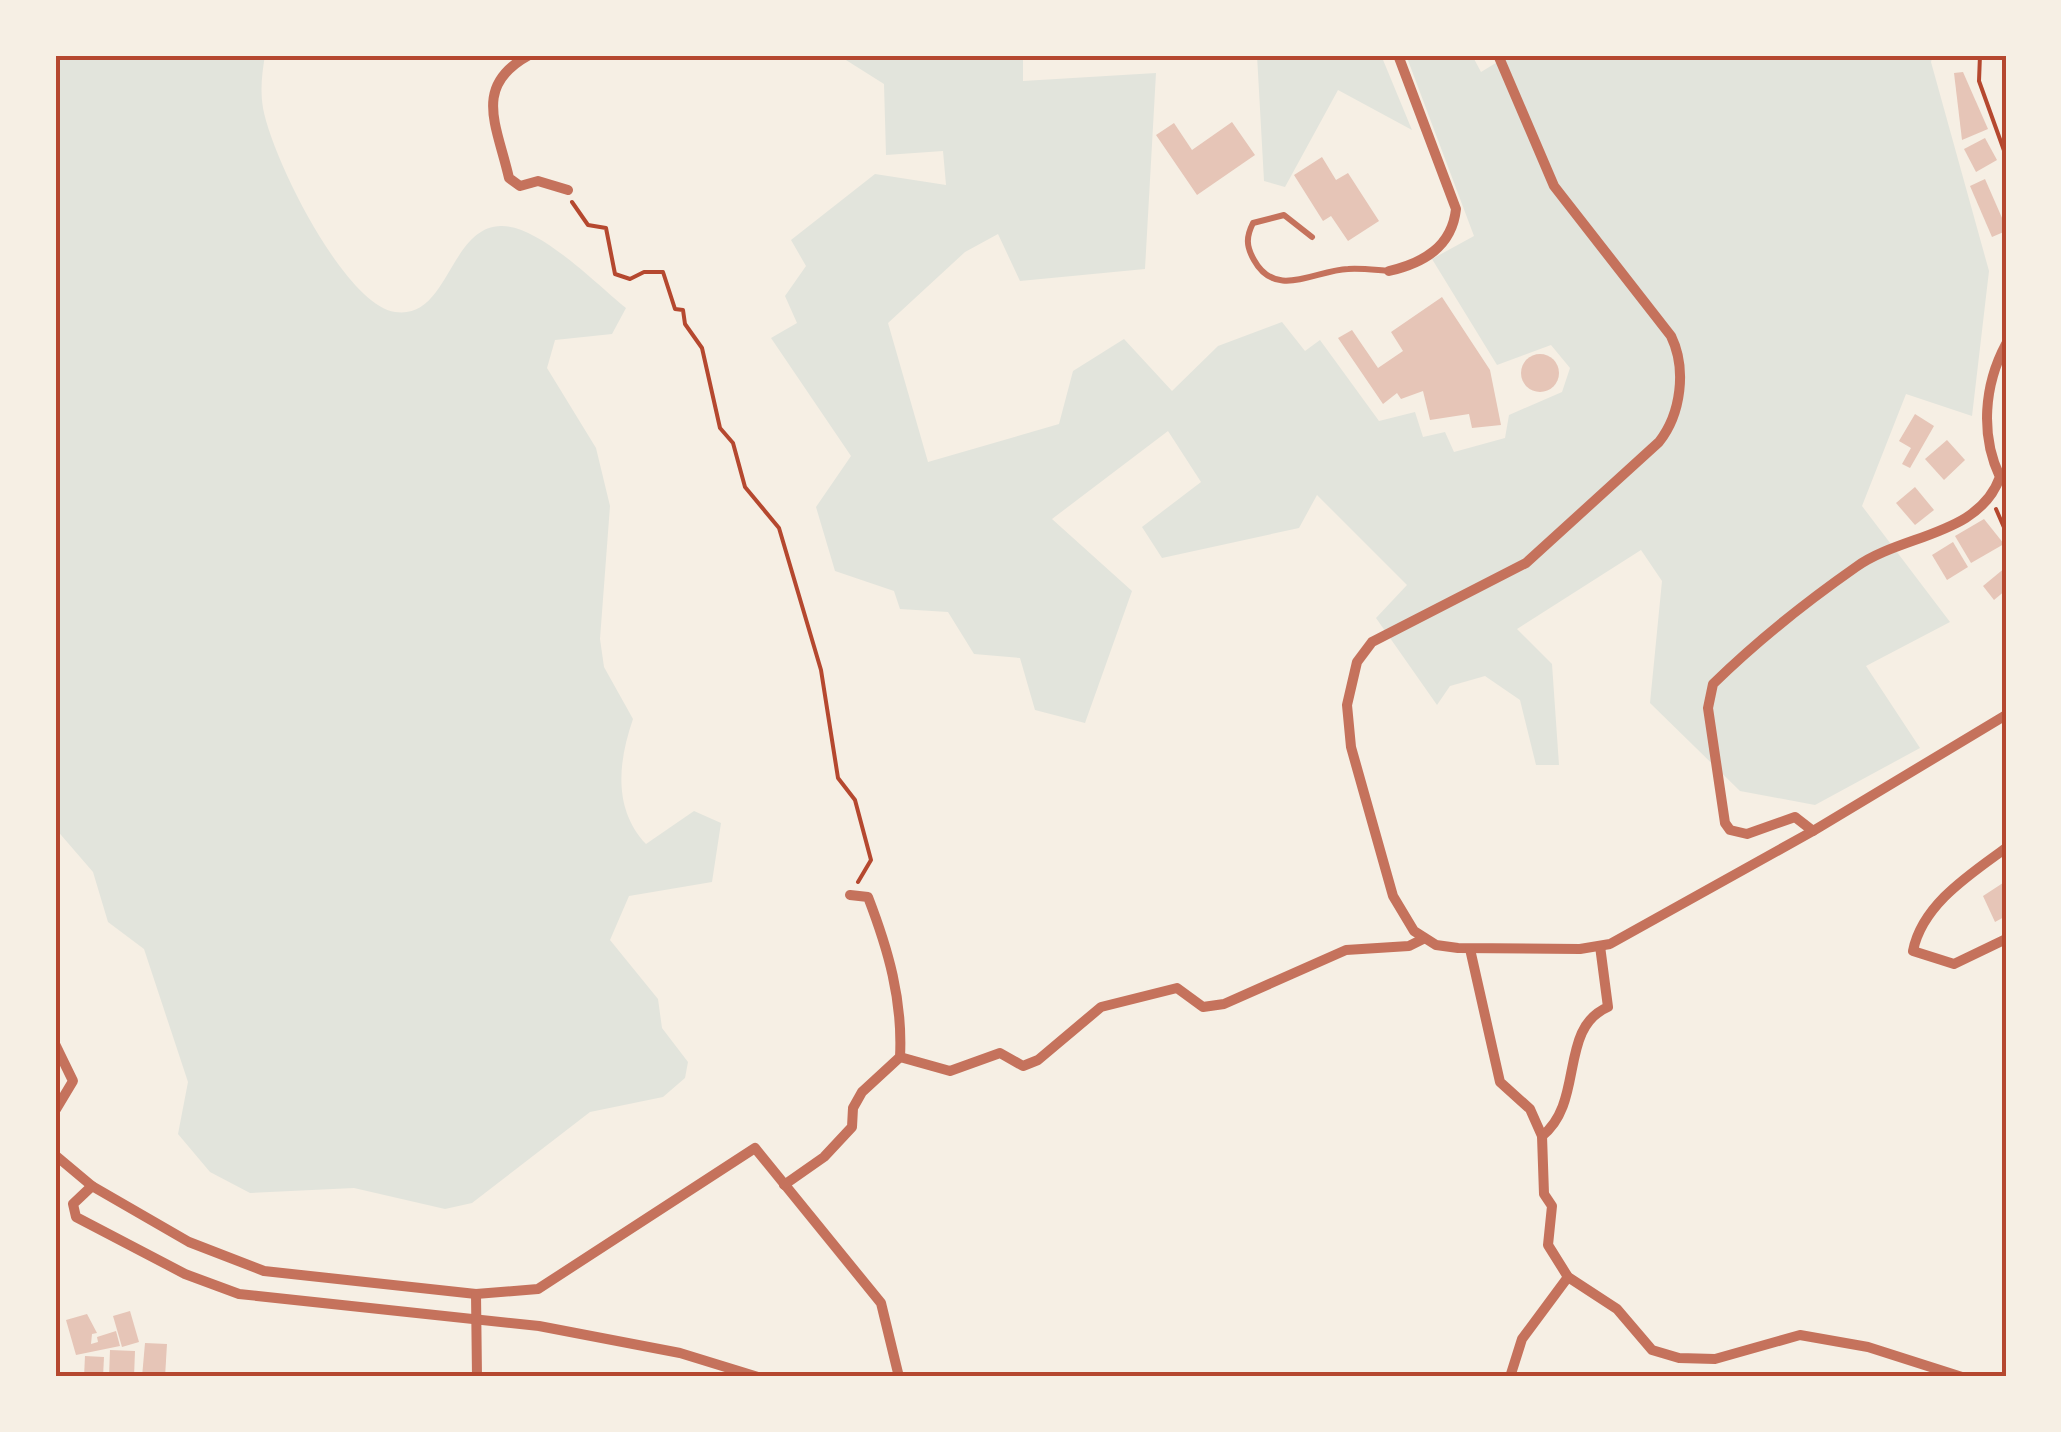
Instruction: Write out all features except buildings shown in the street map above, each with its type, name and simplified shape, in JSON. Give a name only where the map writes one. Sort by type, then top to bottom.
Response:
[{"type":"street","points":[[529,55],[494,81],[492,99],[508,178],[520,186],[538,181],[568,190]]},
{"type":"street","points":[[1388,271],[1420,264],[1454,227],[1456,208],[1398,55]]},
{"type":"street","points":[[1498,55],[1554,186],[1672,336],[1680,386],[1673,419],[1659,442],[1542,551],[1381,636],[1357,662],[1347,706],[1351,747],[1393,896],[1405,921],[1424,939],[1470,949],[1600,946],[1623,938],[1813,831],[2006,716]]},
{"type":"street","points":[[1813,831],[1795,817],[1747,834],[1730,830],[1725,823],[1708,708],[1713,684],[1859,564],[1966,520],[1992,500],[2000,477],[1989,454],[1990,378],[2006,344]]},
{"type":"street","points":[[2006,848],[1965,878],[1918,926],[1913,951],[1954,964],[2006,939]]},
{"type":"street","points":[[850,895],[868,897],[891,963],[900,1057]]},
{"type":"street","points":[[900,1057],[950,1071],[1000,1053],[1022,1066],[1038,1060],[1101,1007],[1177,988],[1203,1008],[1224,1004],[1346,950],[1409,946],[1424,939]]},
{"type":"street","points":[[1542,1136],[1567,1104],[1580,1037],[1593,1014],[1608,1007],[1610,990],[1600,966],[1600,946]]},
{"type":"street","points":[[1470,949],[1500,1082],[1530,1109],[1542,1136],[1544,1194],[1552,1206],[1548,1246],[1568,1277],[1617,1309],[1652,1350],[1679,1358],[1715,1359],[1800,1335],[1868,1347],[1962,1377]]},
{"type":"street","points":[[55,1044],[73,1081],[55,1111]]},
{"type":"street","points":[[784,1186],[824,1157],[852,1127],[853,1108],[862,1092],[900,1057]]},
{"type":"street","points":[[55,1155],[92,1186],[189,1242],[264,1271],[476,1294],[538,1289],[755,1148],[881,1302],[900,1377]]},
{"type":"street","points":[[92,1186],[73,1204],[76,1217],[185,1274],[239,1294],[539,1326],[680,1353],[758,1377]]},
{"type":"street","points":[[1510,1377],[1522,1340],[1568,1277]]},
{"type":"street","points":[[476,1294],[477,1377]]},
{"type":"lane","points":[[1312,237],[1284,215],[1253,222],[1246,237],[1251,257],[1263,274],[1282,281],[1309,280],[1345,268],[1388,271]]},
{"type":"path","points":[[1980,55],[1979,81],[2006,156]]},
{"type":"path","points":[[568,190],[578,215],[588,226],[606,228],[615,274],[630,279],[644,272],[663,272],[675,309],[683,310],[685,324],[702,348],[720,428],[733,444],[744,488],[779,528],[822,670],[838,778],[855,800],[871,860],[850,895]]},
{"type":"path","points":[[1992,500],[2006,532]]},
{"type":"shaded area","points":[[55,55],[265,55],[263,108],[295,192],[313,226],[354,284],[375,303],[395,312],[413,311],[427,302],[470,241],[484,230],[501,226],[516,228],[549,245],[626,308],[612,334],[555,340],[547,368],[596,448],[610,506],[600,639],[604,667],[633,719],[621,784],[628,816],[646,844],[694,811],[721,823],[712,882],[629,896],[610,940],[658,999],[662,1028],[688,1062],[685,1078],[663,1097],[590,1112],[472,1203],[445,1209],[354,1188],[250,1193],[210,1172],[178,1134],[188,1082],[144,949],[108,922],[93,872],[55,828]]},
{"type":"shaded area","points":[[838,55],[1023,55],[1023,81],[1156,73],[1145,269],[1020,281],[998,234],[965,252],[888,323],[928,462],[1059,424],[1073,371],[1124,339],[1172,391],[1218,346],[1282,322],[1305,351],[1320,340],[1379,421],[1415,412],[1423,437],[1445,432],[1454,452],[1505,438],[1509,415],[1562,392],[1570,368],[1551,345],[1497,365],[1432,259],[1474,236],[1406,55],[1472,55],[1481,72],[1509,55],[1933,55],[1931,62],[1989,271],[1972,416],[1906,394],[1862,506],[1950,622],[1866,666],[1920,748],[1815,805],[1740,791],[1650,703],[1662,581],[1641,550],[1517,629],[1552,664],[1559,765],[1536,765],[1520,700],[1485,676],[1450,686],[1437,705],[1376,618],[1407,585],[1317,495],[1299,528],[1162,558],[1142,527],[1201,482],[1168,431],[1052,519],[1132,591],[1085,723],[1035,710],[1020,658],[974,654],[948,612],[900,609],[894,591],[835,571],[816,507],[851,456],[771,338],[797,323],[785,296],[806,266],[791,240],[875,174],[946,185],[943,151],[886,155],[884,84]]},
{"type":"shaded area","points":[[1257,55],[1381,55],[1412,130],[1338,90],[1285,187],[1264,181]]}]
